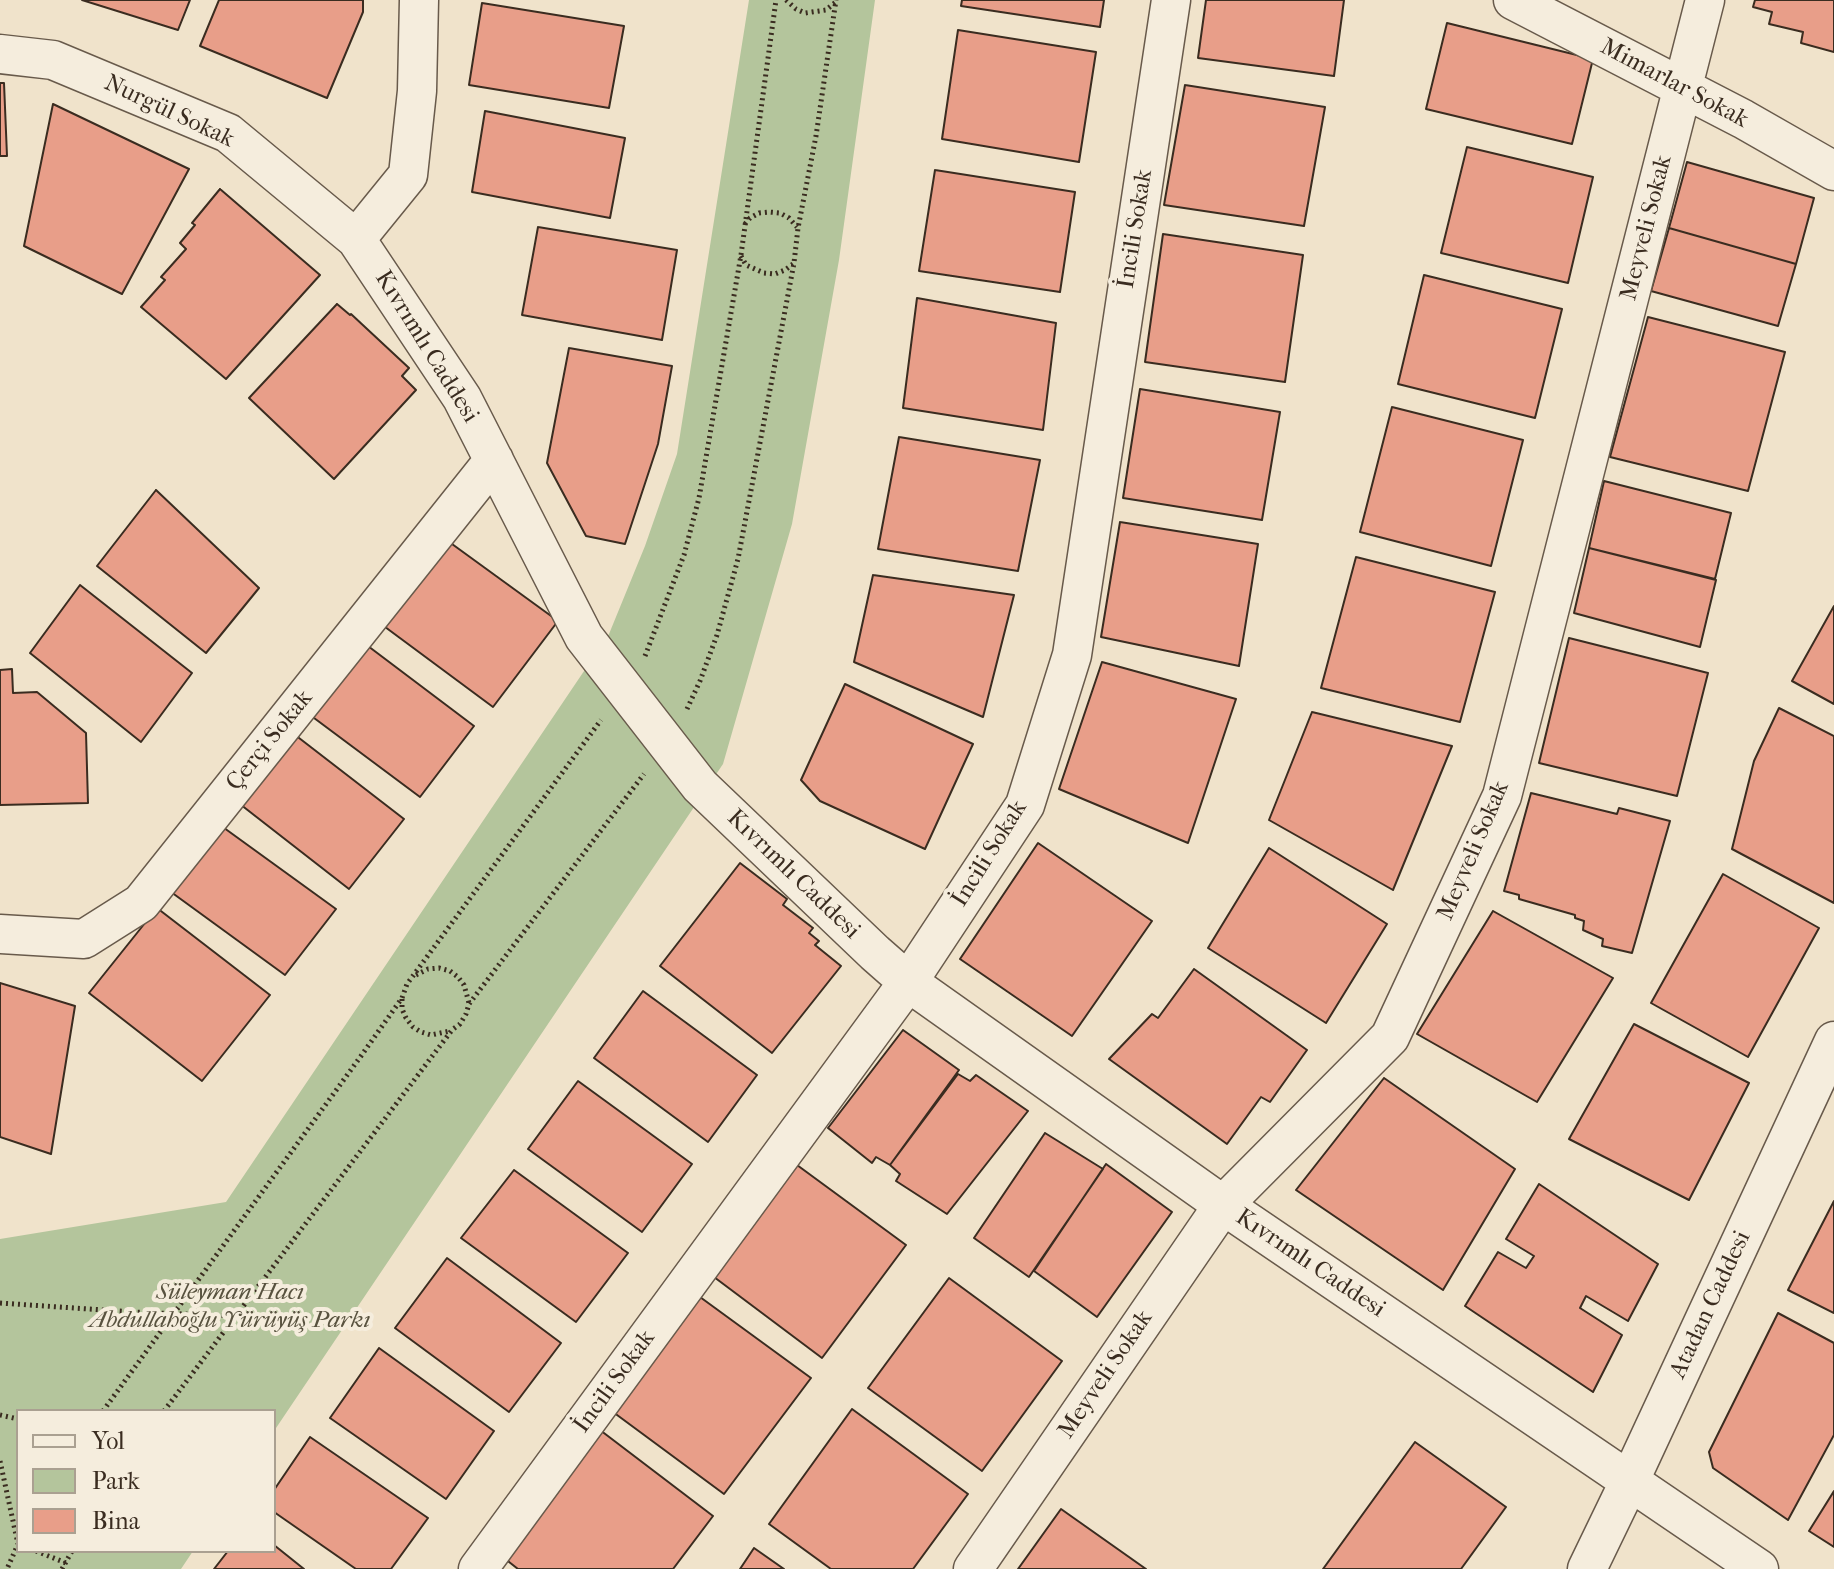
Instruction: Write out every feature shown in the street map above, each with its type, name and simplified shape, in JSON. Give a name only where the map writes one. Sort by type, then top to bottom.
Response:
[{"type":"street","points":[[356,239],[408,175],[417,91],[419,0]]},
{"type":"street","name":"İncili Sokak","points":[[478,1569],[908,982],[1025,805],[1072,655],[1171,0]]},
{"type":"street","name":"Mimarlar Sokak","points":[[1513,0],[1743,119],[1834,171]]},
{"type":"street","name":"Meyveli Sokak","points":[[973,1569],[1223,1205],[1390,1037],[1502,796],[1705,0]]},
{"type":"street","name":"Nurgül Sokak","points":[[0,54],[53,60],[228,133],[356,239]]},
{"type":"street","name":"Kıvrımlı Caddesi","points":[[356,239],[462,398],[584,637],[700,786],[875,953],[908,982],[1223,1205],[1759,1569]]},
{"type":"street","name":"Çerçi Sokak","points":[[0,934],[84,939],[141,903],[494,460]]},
{"type":"street","name":"Atadan Caddesi","points":[[1587,1569],[1834,1041]]},
{"type":"path","points":[[104,1409],[402,998],[407,984],[625,689],[645,656],[684,555],[699,498],[741,255],[776,0]]},
{"type":"path","points":[[786,0],[805,13],[826,10],[836,1]]},
{"type":"path","points":[[402,998],[406,1018],[421,1032],[442,1034],[460,1024],[469,1004],[667,744],[700,681],[717,635],[738,559],[794,263],[836,1]]},
{"type":"path","points":[[745,224],[759,213],[769,212],[780,213],[798,228]]},
{"type":"path","points":[[741,255],[746,265],[764,273],[775,274],[794,263]]},
{"type":"path","points":[[414,976],[428,969],[450,971],[464,985],[469,1004]]},
{"type":"path","points":[[165,1409],[452,1030]]},
{"type":"path","points":[[0,1303],[235,1316]]},
{"type":"path","points":[[0,1461],[16,1535]]},
{"type":"path","points":[[7,1569],[16,1549]]},
{"type":"path","points":[[40,1553],[64,1566]]},
{"type":"green space","name":"Süleyman Hacı Abdullahoğlu Yürüyüş Parkı","points":[[749,0],[875,0],[839,260],[792,524],[723,764],[276,1428],[276,1409],[16,1409],[16,1553],[192,1553],[181,1569],[0,1569],[0,1239],[226,1202],[609,634],[645,546],[677,454]]},
{"type":"building","points":[[82,0],[190,0],[178,30]]},
{"type":"building","points":[[219,0],[363,0],[363,12],[327,98],[200,46]]},
{"type":"building","points":[[962,0],[1104,0],[1100,27],[961,6]]},
{"type":"building","points":[[1206,0],[1344,0],[1334,76],[1198,58]]},
{"type":"building","points":[[1755,0],[1834,0],[1834,52],[1801,43],[1803,32],[1769,24],[1772,12],[1753,7]]},
{"type":"building","points":[[482,3],[624,26],[609,108],[469,85]]},
{"type":"building","points":[[1447,23],[1593,59],[1572,144],[1426,109]]},
{"type":"building","points":[[958,30],[1096,52],[1079,162],[942,139]]},
{"type":"building","points":[[0,83],[4,83],[7,156],[0,156]]},
{"type":"building","points":[[1185,85],[1325,107],[1304,226],[1164,205]]},
{"type":"building","points":[[53,104],[189,169],[122,294],[24,246]]},
{"type":"building","points":[[485,111],[625,138],[610,218],[472,192]]},
{"type":"building","points":[[1467,147],[1593,177],[1568,283],[1441,253]]},
{"type":"building","points":[[1687,162],[1814,198],[1796,264],[1669,228]]},
{"type":"building","points":[[935,170],[1075,192],[1060,292],[919,271]]},
{"type":"building","points":[[220,189],[320,275],[226,379],[141,307],[165,280],[161,277],[186,249],[180,243]]},
{"type":"building","points":[[538,227],[677,250],[662,340],[522,315]]},
{"type":"building","points":[[1669,228],[1796,264],[1778,326],[1651,291]]},
{"type":"building","points":[[1163,234],[1303,255],[1285,382],[1145,362]]},
{"type":"building","points":[[1424,275],[1562,309],[1535,418],[1398,384]]},
{"type":"building","points":[[917,298],[1056,323],[1043,430],[903,408]]},
{"type":"building","points":[[337,304],[409,368],[402,376],[416,390],[334,479],[249,398]]},
{"type":"building","points":[[1648,317],[1785,352],[1748,491],[1610,457]]},
{"type":"building","points":[[569,348],[672,366],[658,444],[625,544],[586,536],[547,463]]},
{"type":"building","points":[[1140,389],[1280,412],[1262,520],[1123,498]]},
{"type":"building","points":[[1392,407],[1523,440],[1491,566],[1360,532]]},
{"type":"building","points":[[899,437],[1040,460],[1018,571],[878,549]]},
{"type":"building","points":[[1604,481],[1731,513],[1715,579],[1589,548]]},
{"type":"building","points":[[156,490],[259,588],[206,653],[97,566]]},
{"type":"building","points":[[1120,522],[1258,544],[1239,666],[1101,637]]},
{"type":"building","points":[[441,536],[558,621],[493,707],[377,621]]},
{"type":"building","points":[[1589,548],[1716,580],[1700,647],[1574,613]]},
{"type":"building","points":[[1356,557],[1495,592],[1460,722],[1321,688]]},
{"type":"building","points":[[873,575],[1014,595],[983,717],[854,662]]},
{"type":"building","points":[[80,585],[192,673],[141,742],[30,653]]},
{"type":"building","points":[[1834,606],[1834,704],[1792,681]]},
{"type":"building","points":[[1569,638],[1708,673],[1677,796],[1539,763]]},
{"type":"building","points":[[360,640],[474,726],[420,797],[306,712]]},
{"type":"building","points":[[1102,662],[1236,699],[1188,843],[1059,789]]},
{"type":"building","points":[[12,669],[13,693],[37,692],[86,733],[88,803],[0,805],[0,670]]},
{"type":"building","points":[[845,684],[973,744],[925,849],[820,801],[801,780]]},
{"type":"building","points":[[1779,708],[1834,736],[1834,903],[1732,849],[1754,761]]},
{"type":"building","points":[[1312,712],[1452,746],[1393,890],[1269,820]]},
{"type":"building","points":[[290,731],[404,819],[349,889],[236,801]]},
{"type":"building","points":[[1531,793],[1617,814],[1619,808],[1670,821],[1632,953],[1602,946],[1603,939],[1583,930],[1584,921],[1575,918],[1575,915],[1519,899],[1519,895],[1504,891]]},
{"type":"building","points":[[220,825],[336,909],[285,975],[171,892]]},
{"type":"building","points":[[1038,843],[1152,921],[1072,1036],[960,959]]},
{"type":"building","points":[[1269,848],[1387,924],[1326,1023],[1208,948]]},
{"type":"building","points":[[740,863],[787,899],[783,905],[813,928],[809,933],[819,941],[815,945],[841,966],[772,1053],[660,966]]},
{"type":"building","points":[[1723,874],[1819,928],[1748,1057],[1651,1003]]},
{"type":"building","points":[[157,908],[270,995],[202,1081],[89,993]]},
{"type":"building","points":[[1493,911],[1613,978],[1537,1102],[1417,1034]]},
{"type":"building","points":[[1194,969],[1307,1050],[1270,1102],[1261,1097],[1227,1144],[1109,1059],[1152,1014],[1158,1018]]},
{"type":"building","points":[[0,983],[75,1006],[51,1154],[0,1137]]},
{"type":"building","points":[[643,991],[757,1075],[708,1142],[594,1058]]},
{"type":"building","points":[[1634,1024],[1749,1083],[1689,1200],[1569,1139]]},
{"type":"building","points":[[903,1030],[959,1070],[890,1165],[876,1157],[872,1163],[828,1128]]},
{"type":"building","points":[[958,1074],[970,1081],[976,1075],[1028,1111],[947,1214],[896,1181],[900,1174],[890,1165]]},
{"type":"building","points":[[1384,1078],[1515,1169],[1443,1290],[1296,1190]]},
{"type":"building","points":[[578,1081],[692,1164],[642,1232],[528,1149]]},
{"type":"building","points":[[1045,1133],[1103,1169],[1029,1277],[974,1238]]},
{"type":"building","points":[[1106,1164],[1172,1212],[1097,1317],[1034,1271]]},
{"type":"building","points":[[797,1165],[906,1245],[822,1358],[714,1277]]},
{"type":"building","points":[[514,1170],[628,1253],[576,1322],[461,1238]]},
{"type":"building","points":[[1539,1184],[1658,1264],[1628,1321],[1586,1296],[1580,1308],[1622,1335],[1593,1392],[1465,1306],[1498,1252],[1526,1268],[1534,1256],[1506,1239]]},
{"type":"building","points":[[1834,1201],[1834,1313],[1788,1290]]},
{"type":"building","points":[[447,1258],[561,1343],[509,1412],[395,1328]]},
{"type":"building","points":[[949,1278],[1062,1361],[982,1471],[868,1388]]},
{"type":"building","points":[[700,1297],[811,1378],[724,1494],[613,1412]]},
{"type":"building","points":[[1778,1313],[1834,1343],[1834,1435],[1788,1520],[1713,1468],[1709,1452]]},
{"type":"building","points":[[379,1348],[494,1431],[446,1499],[330,1418]]},
{"type":"building","points":[[852,1409],[968,1494],[913,1569],[831,1569],[769,1524]]},
{"type":"building","points":[[600,1430],[713,1516],[673,1569],[518,1569],[504,1558]]},
{"type":"building","points":[[310,1437],[428,1518],[391,1569],[356,1569],[276,1513],[276,1487]]},
{"type":"building","points":[[1415,1442],[1506,1507],[1461,1569],[1323,1569]]},
{"type":"building","points":[[1834,1491],[1834,1547],[1809,1531]]},
{"type":"building","points":[[1061,1509],[1146,1569],[1018,1569]]},
{"type":"building","points":[[276,1547],[304,1569],[214,1569],[226,1553],[276,1553]]},
{"type":"building","points":[[754,1548],[784,1569],[740,1569]]}]
